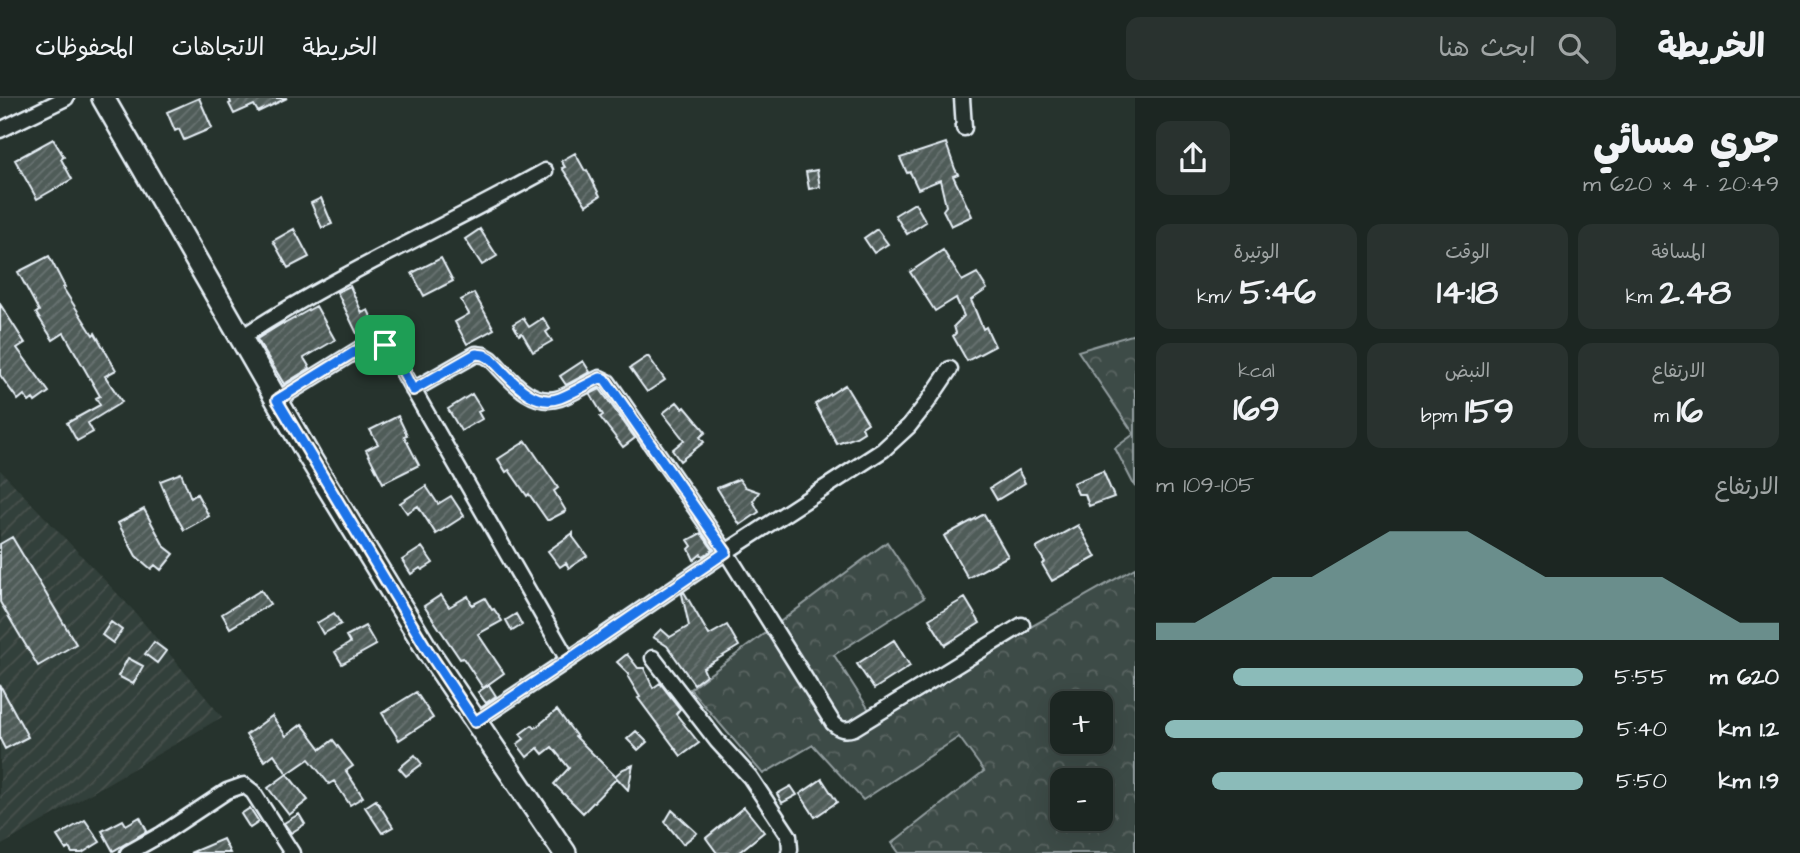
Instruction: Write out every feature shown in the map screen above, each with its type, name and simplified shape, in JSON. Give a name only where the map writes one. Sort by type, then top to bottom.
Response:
[{"type":"street","points":[[0,130],[66,98]]},
{"type":"street","points":[[103,98],[277,400],[428,651],[560,851]]},
{"type":"street","points":[[962,98],[964,128]]},
{"type":"street","points":[[242,337],[285,309],[345,276],[545,171]]},
{"type":"street","points":[[277,400],[369,343],[376,341],[385,345],[391,351],[568,660]]},
{"type":"street","points":[[413,390],[476,354],[491,359],[530,396],[545,401],[558,399],[600,378],[605,379],[726,552],[833,723],[842,730],[854,728],[1022,625]]},
{"type":"street","points":[[475,722],[726,552],[883,450],[909,426],[950,369]]},
{"type":"street","points":[[653,658],[717,741],[750,777],[789,836],[789,853]]},
{"type":"street","points":[[128,853],[227,791],[244,785],[253,792],[292,853]]},
{"type":"shaded area","points":[[0,470],[132,609],[222,717],[0,846]]},
{"type":"green space","points":[[1135,334],[1135,487],[1115,448],[1134,434],[1078,351]]},
{"type":"green space","points":[[887,542],[924,598],[834,655],[873,716],[1135,568],[1135,853],[899,853],[892,843],[984,771],[959,737],[863,800],[813,745],[763,774],[690,689]]},
{"type":"building","points":[[199,98],[212,128],[184,140],[179,129],[175,131],[167,112]]},
{"type":"building","points":[[229,98],[287,98],[258,112],[254,105],[234,114]]},
{"type":"building","points":[[53,139],[64,157],[61,159],[72,179],[37,199],[15,160]]},
{"type":"building","points":[[946,143],[958,174],[953,176],[972,216],[951,226],[943,210],[946,206],[940,180],[918,189],[900,158]]},
{"type":"building","points":[[575,153],[600,196],[586,205],[562,168],[565,167],[561,161]]},
{"type":"building","points":[[817,170],[820,187],[809,189],[806,172]]},
{"type":"building","points":[[321,198],[332,224],[322,228],[311,203]]},
{"type":"building","points":[[915,203],[926,222],[907,234],[895,215]]},
{"type":"building","points":[[294,229],[309,257],[288,268],[273,241]]},
{"type":"building","points":[[480,229],[497,256],[482,265],[465,239]]},
{"type":"building","points":[[877,229],[888,244],[874,253],[864,238]]},
{"type":"building","points":[[943,250],[962,281],[977,273],[987,289],[971,300],[983,329],[986,327],[995,346],[967,361],[953,336],[956,333],[954,326],[964,316],[956,298],[935,311],[910,272]]},
{"type":"building","points":[[49,256],[65,287],[63,288],[93,335],[95,333],[116,370],[105,376],[122,402],[88,423],[93,432],[77,441],[67,423],[100,405],[96,398],[100,396],[64,333],[53,340],[36,313],[39,311],[18,272]]},
{"type":"building","points":[[441,258],[453,281],[424,296],[412,273]]},
{"type":"building","points":[[350,286],[362,313],[368,310],[377,329],[359,338],[337,292]]},
{"type":"building","points":[[474,293],[494,329],[467,344],[455,322],[469,314],[461,300]]},
{"type":"building","points":[[0,304],[25,343],[17,348],[49,392],[35,402],[33,399],[29,402],[24,395],[18,400],[0,375]]},
{"type":"building","points":[[316,306],[335,340],[304,358],[310,368],[284,384],[257,339]]},
{"type":"building","points":[[523,318],[529,327],[543,318],[550,329],[546,332],[552,341],[533,352],[513,324]]},
{"type":"building","points":[[648,356],[665,380],[647,392],[630,368]]},
{"type":"building","points":[[583,361],[590,372],[566,385],[560,376]]},
{"type":"building","points":[[845,385],[868,423],[862,427],[864,432],[837,444],[815,404]]},
{"type":"building","points":[[600,389],[635,438],[623,447],[600,417],[603,415],[590,394]]},
{"type":"building","points":[[472,394],[482,410],[478,412],[482,419],[461,431],[448,409]]},
{"type":"building","points":[[677,402],[683,409],[685,407],[706,432],[700,437],[704,442],[680,461],[672,450],[684,440],[663,413]]},
{"type":"building","points":[[398,416],[407,435],[404,436],[419,465],[383,483],[366,450],[378,444],[370,430]]},
{"type":"building","points":[[526,441],[558,488],[554,491],[566,511],[549,520],[529,494],[527,496],[509,470],[506,472],[498,459]]},
{"type":"building","points":[[1018,470],[1025,483],[997,500],[990,488]]},
{"type":"building","points":[[1103,471],[1114,497],[1089,506],[1085,494],[1078,494],[1073,483]]},
{"type":"building","points":[[181,473],[191,498],[197,494],[209,516],[184,530],[160,481]]},
{"type":"building","points":[[739,479],[745,487],[759,492],[753,501],[759,512],[740,525],[717,488]]},
{"type":"building","points":[[426,486],[438,504],[451,496],[464,516],[436,534],[418,506],[407,513],[400,503]]},
{"type":"building","points":[[144,509],[164,546],[174,554],[161,570],[155,565],[151,569],[136,556],[118,523]]},
{"type":"building","points":[[984,514],[1008,556],[968,578],[944,536]]},
{"type":"building","points":[[1078,525],[1096,557],[1052,581],[1036,548]]},
{"type":"building","points":[[573,533],[587,556],[569,568],[566,563],[560,567],[548,551]]},
{"type":"building","points":[[701,533],[713,550],[694,560],[689,549],[692,546],[688,540]]},
{"type":"building","points":[[12,537],[76,644],[38,666],[0,602],[0,544]]},
{"type":"building","points":[[422,547],[433,563],[411,574],[402,560]]},
{"type":"building","points":[[261,590],[270,604],[230,628],[222,614]]},
{"type":"building","points":[[684,592],[709,635],[727,625],[739,646],[703,668],[706,675],[694,684],[667,646],[653,637],[661,629],[670,637],[689,626],[682,594]]},
{"type":"building","points":[[441,595],[449,607],[468,596],[472,605],[485,598],[502,621],[478,634],[504,673],[483,688],[424,606]]},
{"type":"building","points":[[965,598],[980,623],[945,645],[929,619]]},
{"type":"building","points":[[334,613],[341,624],[323,634],[317,623]]},
{"type":"building","points":[[516,614],[522,625],[512,631],[506,620]]},
{"type":"building","points":[[111,622],[122,630],[113,643],[102,635]]},
{"type":"building","points":[[365,626],[376,645],[342,664],[335,652],[350,643],[346,636]]},
{"type":"building","points":[[894,640],[910,666],[874,689],[857,664]]},
{"type":"building","points":[[154,642],[166,651],[157,663],[145,654]]},
{"type":"building","points":[[627,654],[638,668],[644,668],[653,688],[660,683],[680,709],[676,714],[699,743],[681,756],[638,698],[640,697],[628,677],[629,674],[617,662]]},
{"type":"building","points":[[128,658],[143,666],[133,684],[118,676]]},
{"type":"building","points":[[0,685],[28,737],[5,749],[0,739]]},
{"type":"building","points":[[489,685],[496,696],[486,703],[478,692]]},
{"type":"building","points":[[416,692],[433,718],[399,740],[382,713]]},
{"type":"building","points":[[557,710],[576,737],[617,778],[583,813],[554,784],[569,768],[552,747],[543,754],[538,748],[527,757],[517,744],[524,739],[520,734],[532,725],[535,728]]},
{"type":"building","points":[[272,716],[286,736],[302,724],[321,749],[333,740],[353,766],[346,771],[363,797],[350,805],[334,781],[329,784],[309,759],[287,774],[274,754],[265,761],[246,735]]},
{"type":"building","points":[[636,731],[647,742],[638,750],[627,739]]},
{"type":"building","points":[[415,755],[422,764],[406,776],[399,768]]},
{"type":"building","points":[[633,765],[628,790],[615,776]]},
{"type":"building","points":[[287,774],[308,800],[289,815],[268,788]]},
{"type":"building","points":[[822,779],[837,802],[815,817],[800,794]]},
{"type":"building","points":[[791,786],[797,795],[782,803],[777,794]]},
{"type":"building","points":[[376,800],[393,827],[382,833],[365,807]]},
{"type":"building","points":[[744,807],[764,832],[738,853],[717,853],[706,838]]},
{"type":"building","points":[[250,808],[259,822],[250,828],[241,814]]},
{"type":"building","points":[[672,810],[697,833],[683,844],[665,822]]},
{"type":"building","points":[[299,814],[305,824],[291,833],[284,823]]},
{"type":"building","points":[[140,817],[147,831],[113,851],[102,831],[123,820],[126,825]]},
{"type":"building","points":[[85,820],[100,842],[82,853],[72,853],[69,848],[66,850],[57,836]]},
{"type":"building","points":[[223,839],[230,853],[190,853]]},
{"type":"route","points":[[376,341],[385,345],[413,390],[476,354],[491,359],[530,396],[545,401],[558,399],[600,378],[605,379],[726,552],[475,722],[428,651],[277,400],[369,343],[376,341]]}]
